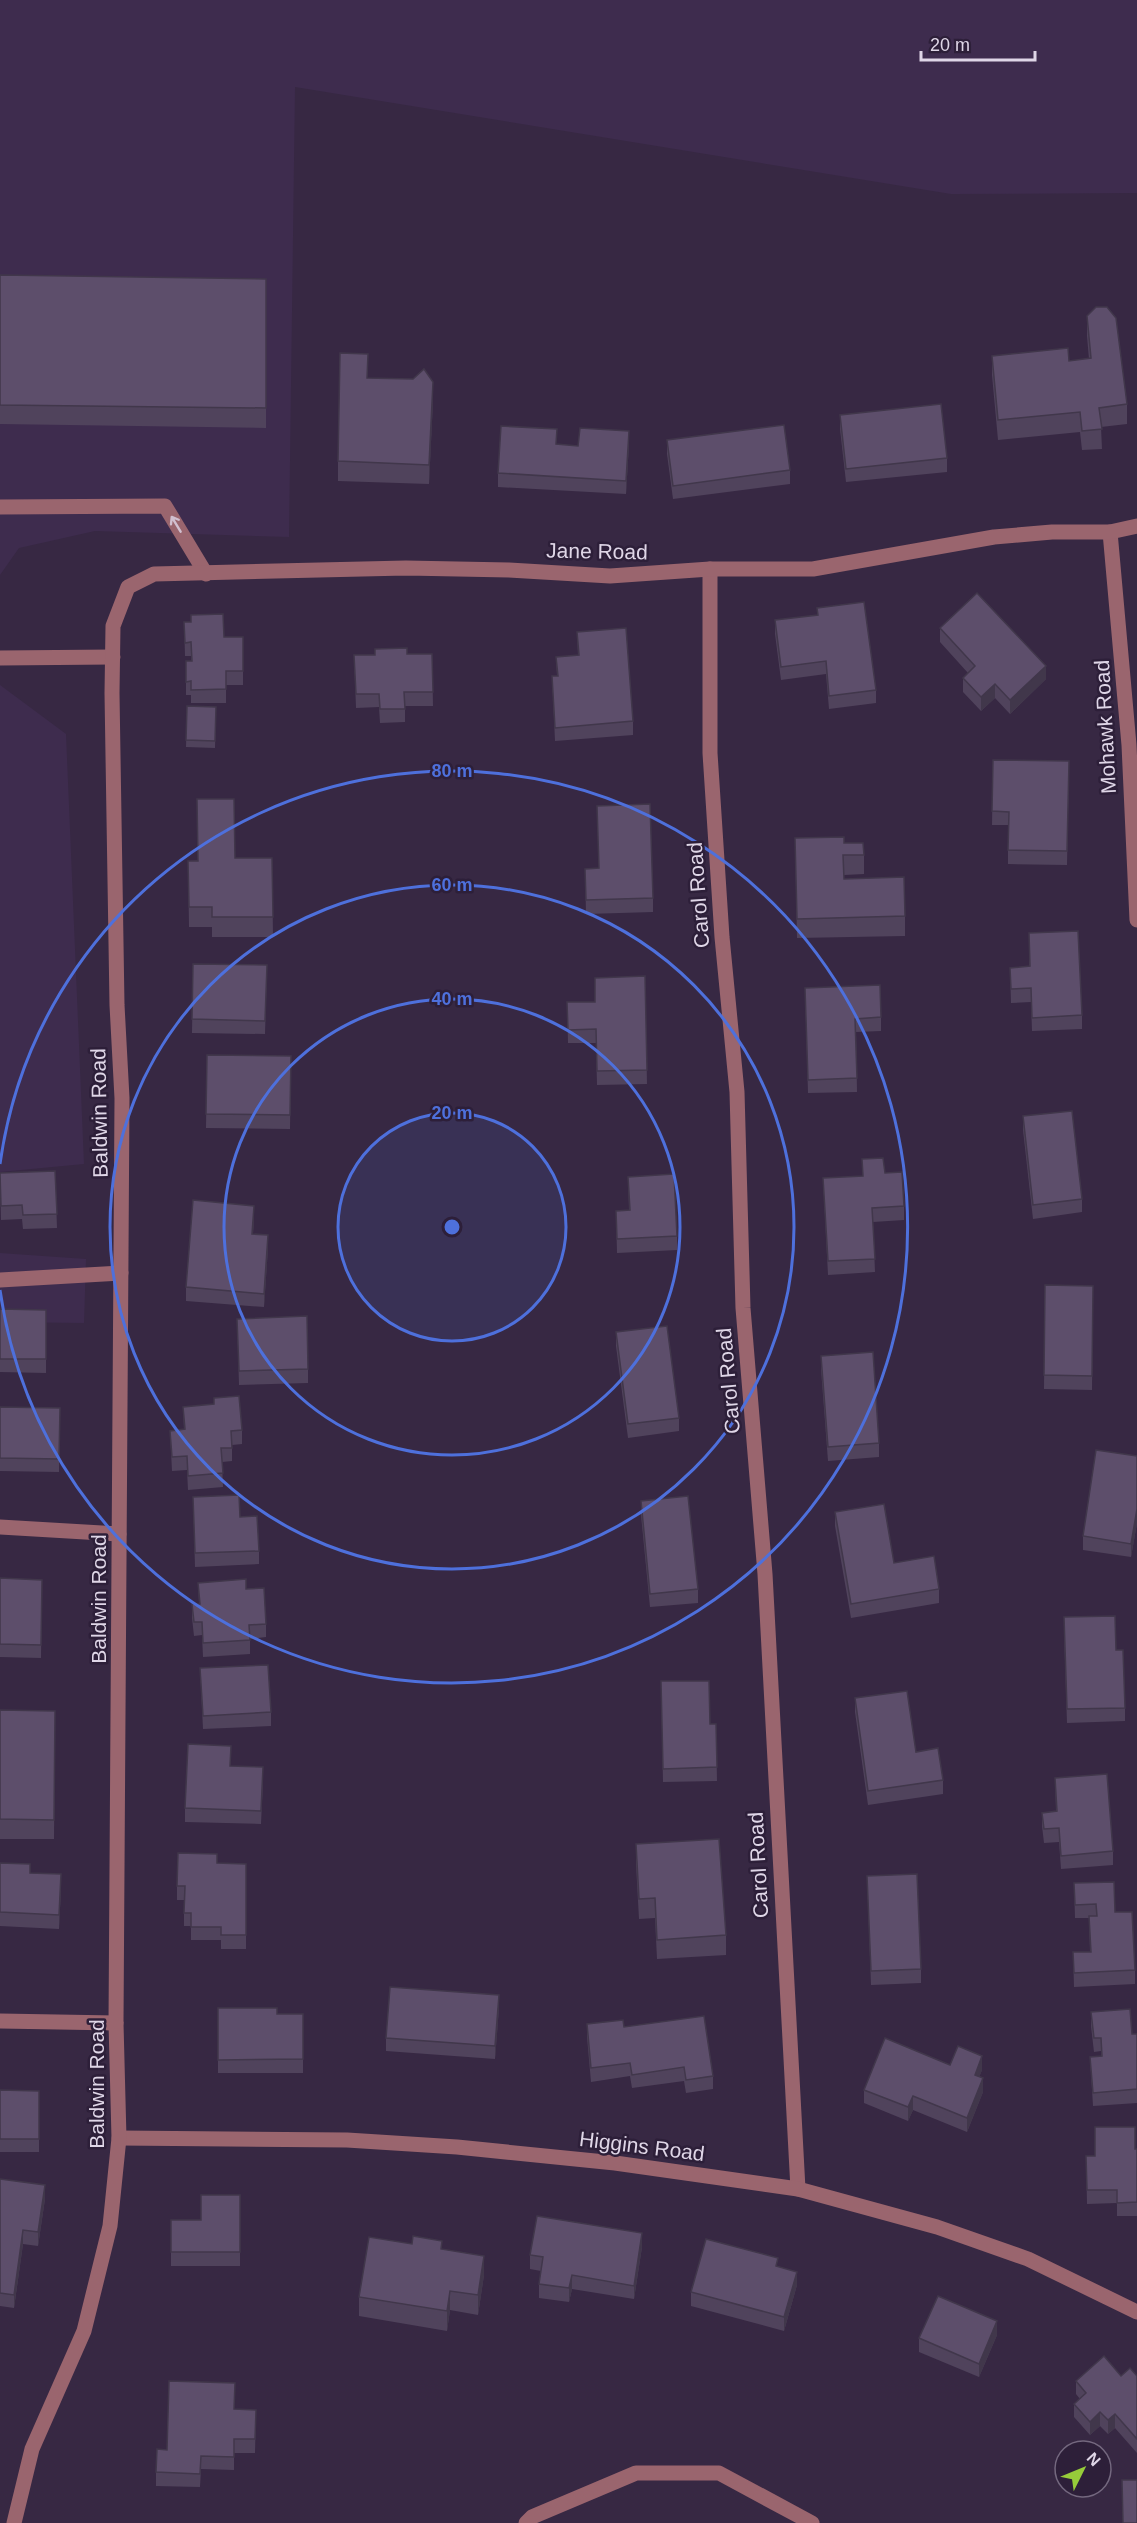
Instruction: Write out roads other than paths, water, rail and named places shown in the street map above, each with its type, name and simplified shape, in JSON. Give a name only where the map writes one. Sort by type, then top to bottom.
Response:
[{"type":"street","points":[[0,507],[165,506],[206,574]]},
{"type":"street","name":"Jane Road","points":[[113,657],[113,626],[128,587],[154,574],[406,568],[509,570],[609,576],[710,568],[813,569],[994,537],[1052,532],[1110,532],[1137,526]]},
{"type":"street","name":"Mohawk Road","points":[[1110,532],[1130,745],[1137,920]]},
{"type":"street","name":"Carol Road","points":[[710,568],[710,753],[722,937],[737,1092],[743,1308],[765,1574],[798,2189]]},
{"type":"street","points":[[0,658],[113,657]]},
{"type":"street","name":"Baldwin Road","points":[[14,2523],[32,2449],[84,2331],[110,2226],[119,2138],[116,2023],[122,1098],[117,1005],[113,657]]},
{"type":"street","points":[[0,1280],[121,1273]]},
{"type":"street","points":[[0,1527],[119,1534]]},
{"type":"street","points":[[0,2021],[116,2023]]},
{"type":"street","name":"Higgins Road","points":[[119,2138],[347,2140],[457,2147],[615,2163],[798,2189],[937,2227],[1028,2259],[1137,2312]]},
{"type":"street","points":[[526,2523],[532,2517],[636,2473],[719,2473],[812,2523]]}]
